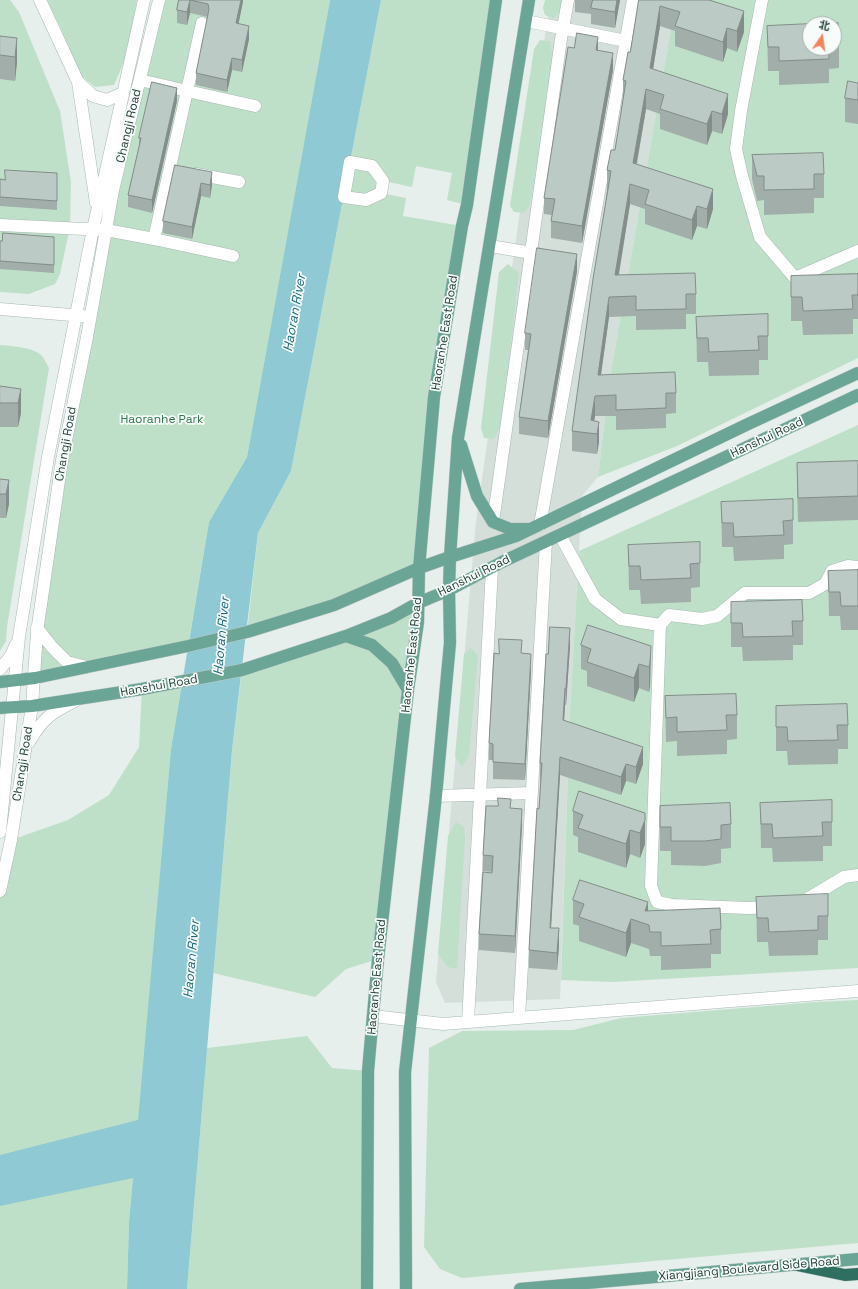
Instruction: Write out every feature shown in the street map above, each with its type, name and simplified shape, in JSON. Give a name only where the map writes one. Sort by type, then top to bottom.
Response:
[{"type":"highway","points":[[797,1265],[845,1275],[858,1274]]},
{"type":"main road","name":"Haoranhe East Road","points":[[367,1289],[368,1071],[378,959],[408,690],[418,622],[419,568],[434,397],[462,226],[467,205],[496,0]]},
{"type":"main road","points":[[406,1289],[405,1072],[436,796],[450,643],[450,557],[458,438],[529,0]]},
{"type":"main road","name":"Hanshui Road","points":[[0,682],[35,678],[138,657],[247,632],[334,605],[419,568],[516,536],[746,425],[858,373]]},
{"type":"main road","name":"Hanshui Road","points":[[0,708],[32,706],[142,689],[242,670],[346,636],[391,618],[418,603],[449,590],[560,535],[858,395]]},
{"type":"main road","points":[[458,438],[477,496],[492,522],[510,529],[536,527]]},
{"type":"main road","points":[[346,636],[372,645],[392,663],[408,690]]},
{"type":"main road","name":"Xiangjiang Boulevard Side Road","points":[[520,1289],[858,1259]]},
{"type":"street","points":[[40,0],[78,82],[97,210]]},
{"type":"street","name":"Changji Road","points":[[0,832],[19,637],[48,457],[93,229],[144,0]]},
{"type":"street","name":"Changji Road","points":[[0,891],[11,840],[26,748],[35,678],[38,628],[62,460],[114,190],[159,0]]},
{"type":"street","points":[[492,522],[568,0]]},
{"type":"street","points":[[536,527],[587,261],[633,0]]},
{"type":"street","points":[[762,0],[741,111],[736,149],[742,176],[760,237],[795,278],[858,251]]},
{"type":"street","points":[[526,21],[626,41]]},
{"type":"street","points":[[154,239],[202,23]]},
{"type":"street","points":[[140,80],[255,106]]},
{"type":"street","points":[[78,82],[93,96],[107,100],[123,93]]},
{"type":"street","points":[[170,168],[239,182]]},
{"type":"street","points":[[0,225],[106,230],[233,256]]},
{"type":"street","points":[[490,246],[552,256]]},
{"type":"street","points":[[573,259],[587,261]]},
{"type":"street","points":[[0,310],[90,317]]},
{"type":"street","points":[[560,535],[595,598],[621,619],[660,625]]},
{"type":"street","points":[[519,1018],[546,542]]},
{"type":"street","points":[[858,567],[848,566],[832,571],[825,584],[808,593],[745,592],[717,616],[702,620],[669,615],[660,625],[651,886],[657,902],[672,905],[741,908],[778,907],[804,900],[844,877],[858,875]]},
{"type":"street","points":[[468,1022],[492,568]]},
{"type":"street","points":[[38,628],[52,647],[67,662],[87,667]]},
{"type":"street","points":[[0,670],[11,656],[19,637]]},
{"type":"street","points":[[26,748],[39,725],[56,710],[78,699]]},
{"type":"street","points":[[0,737],[6,763]]},
{"type":"street","points":[[436,796],[532,793]]},
{"type":"street","points":[[373,1016],[443,1024],[858,991]]},
{"type":"shaded area","points":[[550,0],[676,0],[610,377],[598,477],[582,496],[570,711],[560,999],[445,1003],[436,982],[476,521]]},
{"type":"green space","points":[[0,0],[10,0],[19,12],[60,111],[71,182],[70,227],[60,274],[55,284],[29,294],[0,292]]},
{"type":"green space","points":[[47,0],[137,0],[127,55],[114,85],[95,87],[80,75]]},
{"type":"green space","name":"Haoranhe Park","points":[[159,0],[330,0],[247,457],[209,522],[188,646],[35,678],[62,460]]},
{"type":"green space","points":[[381,0],[496,0],[467,205],[447,200],[452,173],[416,166],[412,187],[384,181],[381,193],[406,198],[403,216],[462,226],[434,397],[419,568],[247,632],[258,533],[291,471]]},
{"type":"green space","points":[[545,0],[562,0],[559,13],[553,18],[545,15],[543,8]]},
{"type":"green space","points":[[676,0],[858,0],[858,358],[677,446],[598,477],[610,377]]},
{"type":"green space","points":[[540,40],[550,41],[553,59],[530,205],[524,213],[514,212],[510,206],[534,49]]},
{"type":"green space","points":[[508,264],[519,273],[502,423],[494,439],[484,438],[481,428],[499,272]]},
{"type":"green space","points":[[0,345],[21,347],[37,352],[42,356],[49,368],[6,641],[0,651]]},
{"type":"green space","points":[[858,425],[858,968],[611,982],[561,980],[570,711],[579,551]]},
{"type":"green space","points":[[418,603],[378,959],[346,969],[315,997],[213,973],[232,750],[242,670]]},
{"type":"green space","points":[[471,648],[478,656],[469,756],[462,767],[455,756],[464,654]]},
{"type":"green space","points":[[182,682],[171,749],[129,1222],[127,1289],[0,1289],[0,891],[11,840],[68,820],[109,795],[139,747],[142,689]]},
{"type":"green space","points":[[456,822],[464,827],[465,837],[457,969],[448,967],[438,954],[448,836]]},
{"type":"green space","points":[[858,1000],[858,1243],[462,1278],[440,1269],[424,1247],[429,1048],[462,1031],[573,1030],[621,1018]]},
{"type":"green space","points":[[307,1036],[332,1068],[368,1071],[367,1289],[187,1289],[207,1048]]},
{"type":"water","name":"Haoran River","points":[[330,0],[381,0],[291,471],[258,533],[232,750],[187,1289],[127,1289],[129,1222],[133,1178],[0,1206],[0,1155],[138,1120],[171,749],[209,522],[247,457]]},
{"type":"building","points":[[179,0],[190,0],[187,12],[177,10]]},
{"type":"building","points":[[190,0],[241,0],[236,23],[249,26],[242,60],[232,58],[227,80],[196,73],[209,9],[208,4]]},
{"type":"building","points":[[593,0],[617,0],[615,12],[591,8]]},
{"type":"building","points":[[639,0],[709,0],[744,11],[737,31],[727,28],[723,42],[675,26],[680,12],[660,6],[650,68],[728,94],[722,114],[712,111],[707,124],[660,109],[664,95],[646,89],[633,163],[713,189],[707,209],[697,206],[692,220],[645,204],[649,190],[630,184],[615,275],[695,273],[696,294],[686,294],[686,309],[636,310],[636,296],[609,297],[598,375],[675,372],[676,393],[666,393],[666,408],[616,410],[616,395],[595,396],[591,420],[599,422],[597,434],[572,431],[593,279],[611,171],[607,170],[611,150],[615,150],[626,81],[623,80],[628,52],[630,52]]},
{"type":"building","points":[[802,24],[802,56],[829,56],[829,59],[779,61],[779,47],[768,47],[767,26]]},
{"type":"building","points":[[577,33],[598,37],[596,50],[613,53],[582,226],[551,221],[555,199],[544,198],[568,47],[574,48]]},
{"type":"building","points":[[0,36],[17,38],[15,57],[0,55]]},
{"type":"building","points":[[848,81],[858,83],[858,100],[845,98]]},
{"type":"building","points":[[152,82],[177,88],[152,200],[128,195]]},
{"type":"building","points":[[823,153],[824,174],[814,174],[814,189],[764,190],[764,176],[757,176],[752,155]]},
{"type":"building","points":[[175,165],[212,172],[210,185],[201,183],[192,227],[163,221]]},
{"type":"building","points":[[5,170],[57,173],[57,201],[0,197],[0,179],[5,180]]},
{"type":"building","points":[[3,233],[54,237],[54,265],[0,261],[0,241],[2,241]]},
{"type":"building","points":[[537,248],[577,254],[548,421],[519,417],[531,334],[525,333]]},
{"type":"building","points":[[858,274],[858,295],[852,295],[853,309],[803,311],[802,297],[791,297],[791,276]]},
{"type":"building","points":[[768,314],[768,336],[758,336],[759,350],[709,352],[708,338],[697,338],[696,317]]},
{"type":"building","points":[[0,386],[21,389],[18,403],[0,403]]},
{"type":"building","points":[[858,461],[858,496],[798,498],[797,463]]},
{"type":"building","points":[[0,479],[9,480],[6,494],[0,494]]},
{"type":"building","points":[[793,499],[793,520],[783,521],[784,535],[734,537],[733,523],[722,523],[721,502]]},
{"type":"building","points":[[700,542],[700,563],[690,564],[691,578],[641,580],[640,566],[629,566],[628,545]]},
{"type":"building","points":[[858,570],[858,606],[841,606],[840,592],[829,592],[828,571]]},
{"type":"building","points":[[802,600],[803,621],[792,621],[793,636],[743,637],[742,623],[731,623],[731,602]]},
{"type":"building","points":[[588,625],[651,646],[649,667],[639,664],[634,678],[587,662],[591,649],[581,645]]},
{"type":"building","points":[[550,627],[570,628],[563,720],[643,747],[636,767],[626,764],[621,777],[560,757],[550,928],[559,928],[557,953],[529,950],[537,808],[539,809],[542,763],[540,763],[546,654],[548,654]]},
{"type":"building","points":[[499,639],[522,640],[521,653],[531,654],[525,764],[493,762],[493,744],[489,743],[494,653],[499,654]]},
{"type":"building","points":[[736,694],[737,715],[726,715],[727,730],[677,732],[677,717],[666,718],[665,696]]},
{"type":"building","points":[[847,704],[848,725],[837,725],[838,740],[788,741],[787,727],[776,727],[776,706]]},
{"type":"building","points":[[579,791],[645,813],[645,820],[640,833],[630,830],[626,844],[578,828],[583,815],[573,811]]},
{"type":"building","points":[[498,798],[511,799],[510,808],[522,809],[515,936],[479,934],[483,872],[492,873],[493,856],[483,855],[486,806],[498,806]]},
{"type":"building","points":[[832,800],[832,822],[822,822],[823,836],[773,838],[772,824],[761,824],[760,803]]},
{"type":"building","points":[[730,803],[731,824],[721,825],[721,839],[705,841],[671,841],[671,827],[660,827],[660,806]]},
{"type":"building","points":[[580,880],[648,902],[645,911],[720,908],[721,929],[710,930],[711,944],[661,946],[661,932],[650,932],[649,925],[631,919],[626,933],[579,917],[584,904],[573,900]]},
{"type":"building","points":[[828,894],[828,916],[818,916],[818,930],[769,932],[768,918],[757,918],[756,897]]}]
